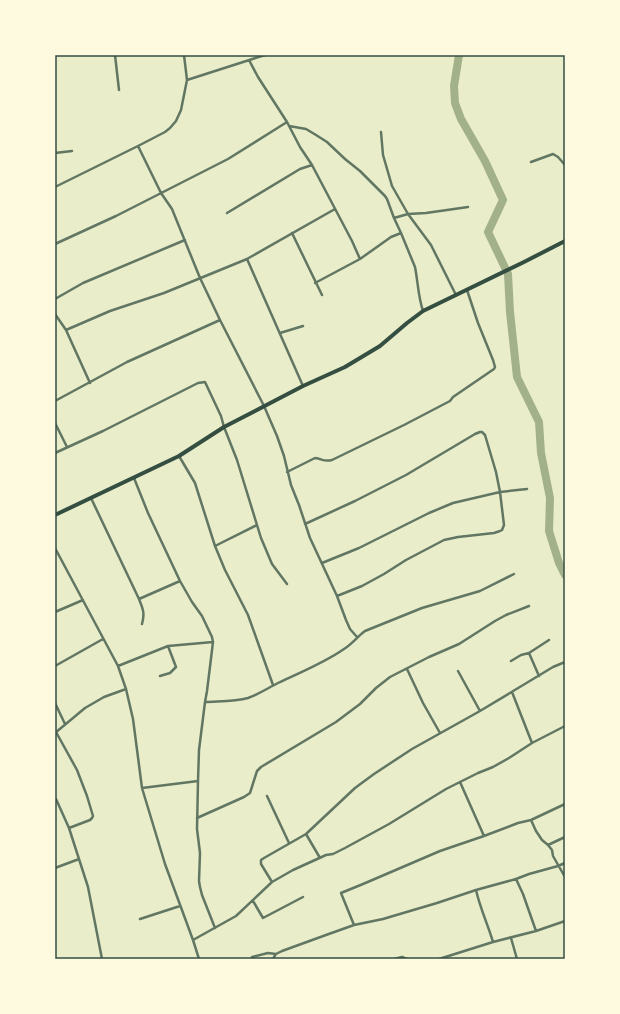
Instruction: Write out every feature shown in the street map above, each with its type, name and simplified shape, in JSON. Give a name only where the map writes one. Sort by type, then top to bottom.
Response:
[{"type":"main road","points":[[55,515],[179,456],[224,427],[303,386],[345,367],[380,346],[423,311],[524,262],[565,240]]},
{"type":"street","points":[[115,55],[119,90]]},
{"type":"street","points":[[55,187],[138,146],[170,128],[176,121],[181,110],[187,80],[184,55]]},
{"type":"street","points":[[187,80],[265,55]]},
{"type":"street","points":[[249,60],[312,165],[360,259]]},
{"type":"street","points":[[55,244],[228,159],[287,122]]},
{"type":"street","points":[[289,126],[306,129],[316,134],[360,171],[385,196],[415,267],[419,299],[423,311]]},
{"type":"street","points":[[381,132],[383,155],[392,186],[408,214],[431,245],[456,295]]},
{"type":"street","points":[[138,146],[161,193],[172,209],[200,278],[264,406],[284,456],[291,485],[310,538],[337,596],[350,629],[357,637]]},
{"type":"street","points":[[55,153],[72,151]]},
{"type":"street","points":[[531,162],[553,154],[565,165]]},
{"type":"street","points":[[227,213],[300,169],[312,165]]},
{"type":"street","points":[[394,218],[408,214],[468,207]]},
{"type":"street","points":[[66,330],[110,311],[164,293],[247,259],[335,209]]},
{"type":"street","points":[[315,282],[360,259],[391,237],[401,232]]},
{"type":"street","points":[[292,233],[322,295]]},
{"type":"street","points":[[55,299],[83,284],[185,240]]},
{"type":"street","points":[[247,259],[303,386]]},
{"type":"street","points":[[288,472],[315,458],[326,462],[332,460],[404,425],[450,401],[453,397],[494,369],[495,367],[493,360],[478,323],[467,289]]},
{"type":"street","points":[[55,314],[66,330],[90,383]]},
{"type":"street","points":[[55,401],[90,383],[107,372],[220,320]]},
{"type":"street","points":[[280,333],[303,326]]},
{"type":"street","points":[[55,453],[103,431],[198,382],[205,382],[221,416],[237,460],[261,538],[272,564],[287,584]]},
{"type":"street","points":[[55,424],[67,447]]},
{"type":"street","points":[[305,524],[406,475],[480,432],[485,435],[496,472],[500,492],[504,526],[502,530],[500,532],[444,540],[362,586],[337,596]]},
{"type":"street","points":[[179,456],[195,483],[215,546],[225,570],[248,615],[273,685]]},
{"type":"street","points":[[134,478],[148,513],[180,581],[202,616],[213,642],[199,750],[197,829],[200,853],[200,887],[216,928]]},
{"type":"street","points":[[322,564],[359,548],[428,513],[453,503],[500,492],[527,489]]},
{"type":"street","points":[[91,498],[139,599],[144,616],[142,624]]},
{"type":"street","points":[[215,546],[257,525]]},
{"type":"street","points":[[55,548],[118,666],[126,689],[133,719],[142,788],[165,864],[199,959]]},
{"type":"street","points":[[205,702],[229,701],[247,698],[260,693],[273,685],[329,659],[352,643],[365,631],[422,608],[480,590],[514,574]]},
{"type":"street","points":[[139,599],[180,581]]},
{"type":"street","points":[[55,612],[83,600]]},
{"type":"street","points":[[197,818],[250,793],[257,771],[261,767],[336,722],[360,704],[376,688],[390,678],[429,657],[459,644],[506,615],[529,606]]},
{"type":"street","points":[[55,666],[103,640]]},
{"type":"street","points":[[511,662],[521,655],[529,653],[549,640]]},
{"type":"street","points":[[118,666],[168,646],[213,642]]},
{"type":"street","points":[[160,676],[170,672],[176,667],[168,646]]},
{"type":"street","points":[[529,653],[539,676]]},
{"type":"street","points":[[272,882],[261,864],[261,860],[306,834],[355,788],[412,749],[480,711],[553,667],[565,662]]},
{"type":"street","points":[[407,669],[423,703],[440,733]]},
{"type":"street","points":[[458,671],[480,711]]},
{"type":"street","points":[[69,828],[90,820],[93,816],[77,770],[56,732],[85,708],[104,697],[126,689]]},
{"type":"street","points":[[512,692],[532,743]]},
{"type":"street","points":[[55,703],[65,724]]},
{"type":"street","points":[[193,940],[236,916],[272,882],[293,870],[365,838],[434,796],[510,758],[532,743],[565,726]]},
{"type":"street","points":[[142,788],[198,781]]},
{"type":"street","points":[[460,782],[484,836]]},
{"type":"street","points":[[268,796],[289,843]]},
{"type":"street","points":[[56,799],[69,828],[88,886],[102,959]]},
{"type":"street","points":[[354,925],[341,892],[363,884],[440,850],[518,823],[531,820],[565,804]]},
{"type":"street","points":[[531,820],[542,840],[552,850],[553,856],[565,877]]},
{"type":"street","points":[[306,834],[320,858]]},
{"type":"street","points":[[548,845],[565,837]]},
{"type":"street","points":[[55,868],[79,859]]},
{"type":"street","points":[[252,957],[268,953],[276,954],[354,925],[437,903],[565,863]]},
{"type":"street","points":[[516,879],[536,931]]},
{"type":"street","points":[[476,890],[478,901],[490,930],[493,942]]},
{"type":"street","points":[[253,901],[263,918],[303,897]]},
{"type":"street","points":[[140,919],[180,906]]},
{"type":"street","points":[[438,959],[493,942],[536,931],[565,921]]},
{"type":"street","points":[[511,938],[517,959]]},
{"type":"street","points":[[274,959],[276,954]]},
{"type":"street","points":[[394,959],[402,957],[407,959]]},
{"type":"waterway","points":[[459,55],[454,86],[455,103],[461,119],[485,161],[503,200],[488,232],[508,274],[510,312],[517,377],[539,422],[541,453],[550,498],[549,531],[559,563],[565,575]]}]
